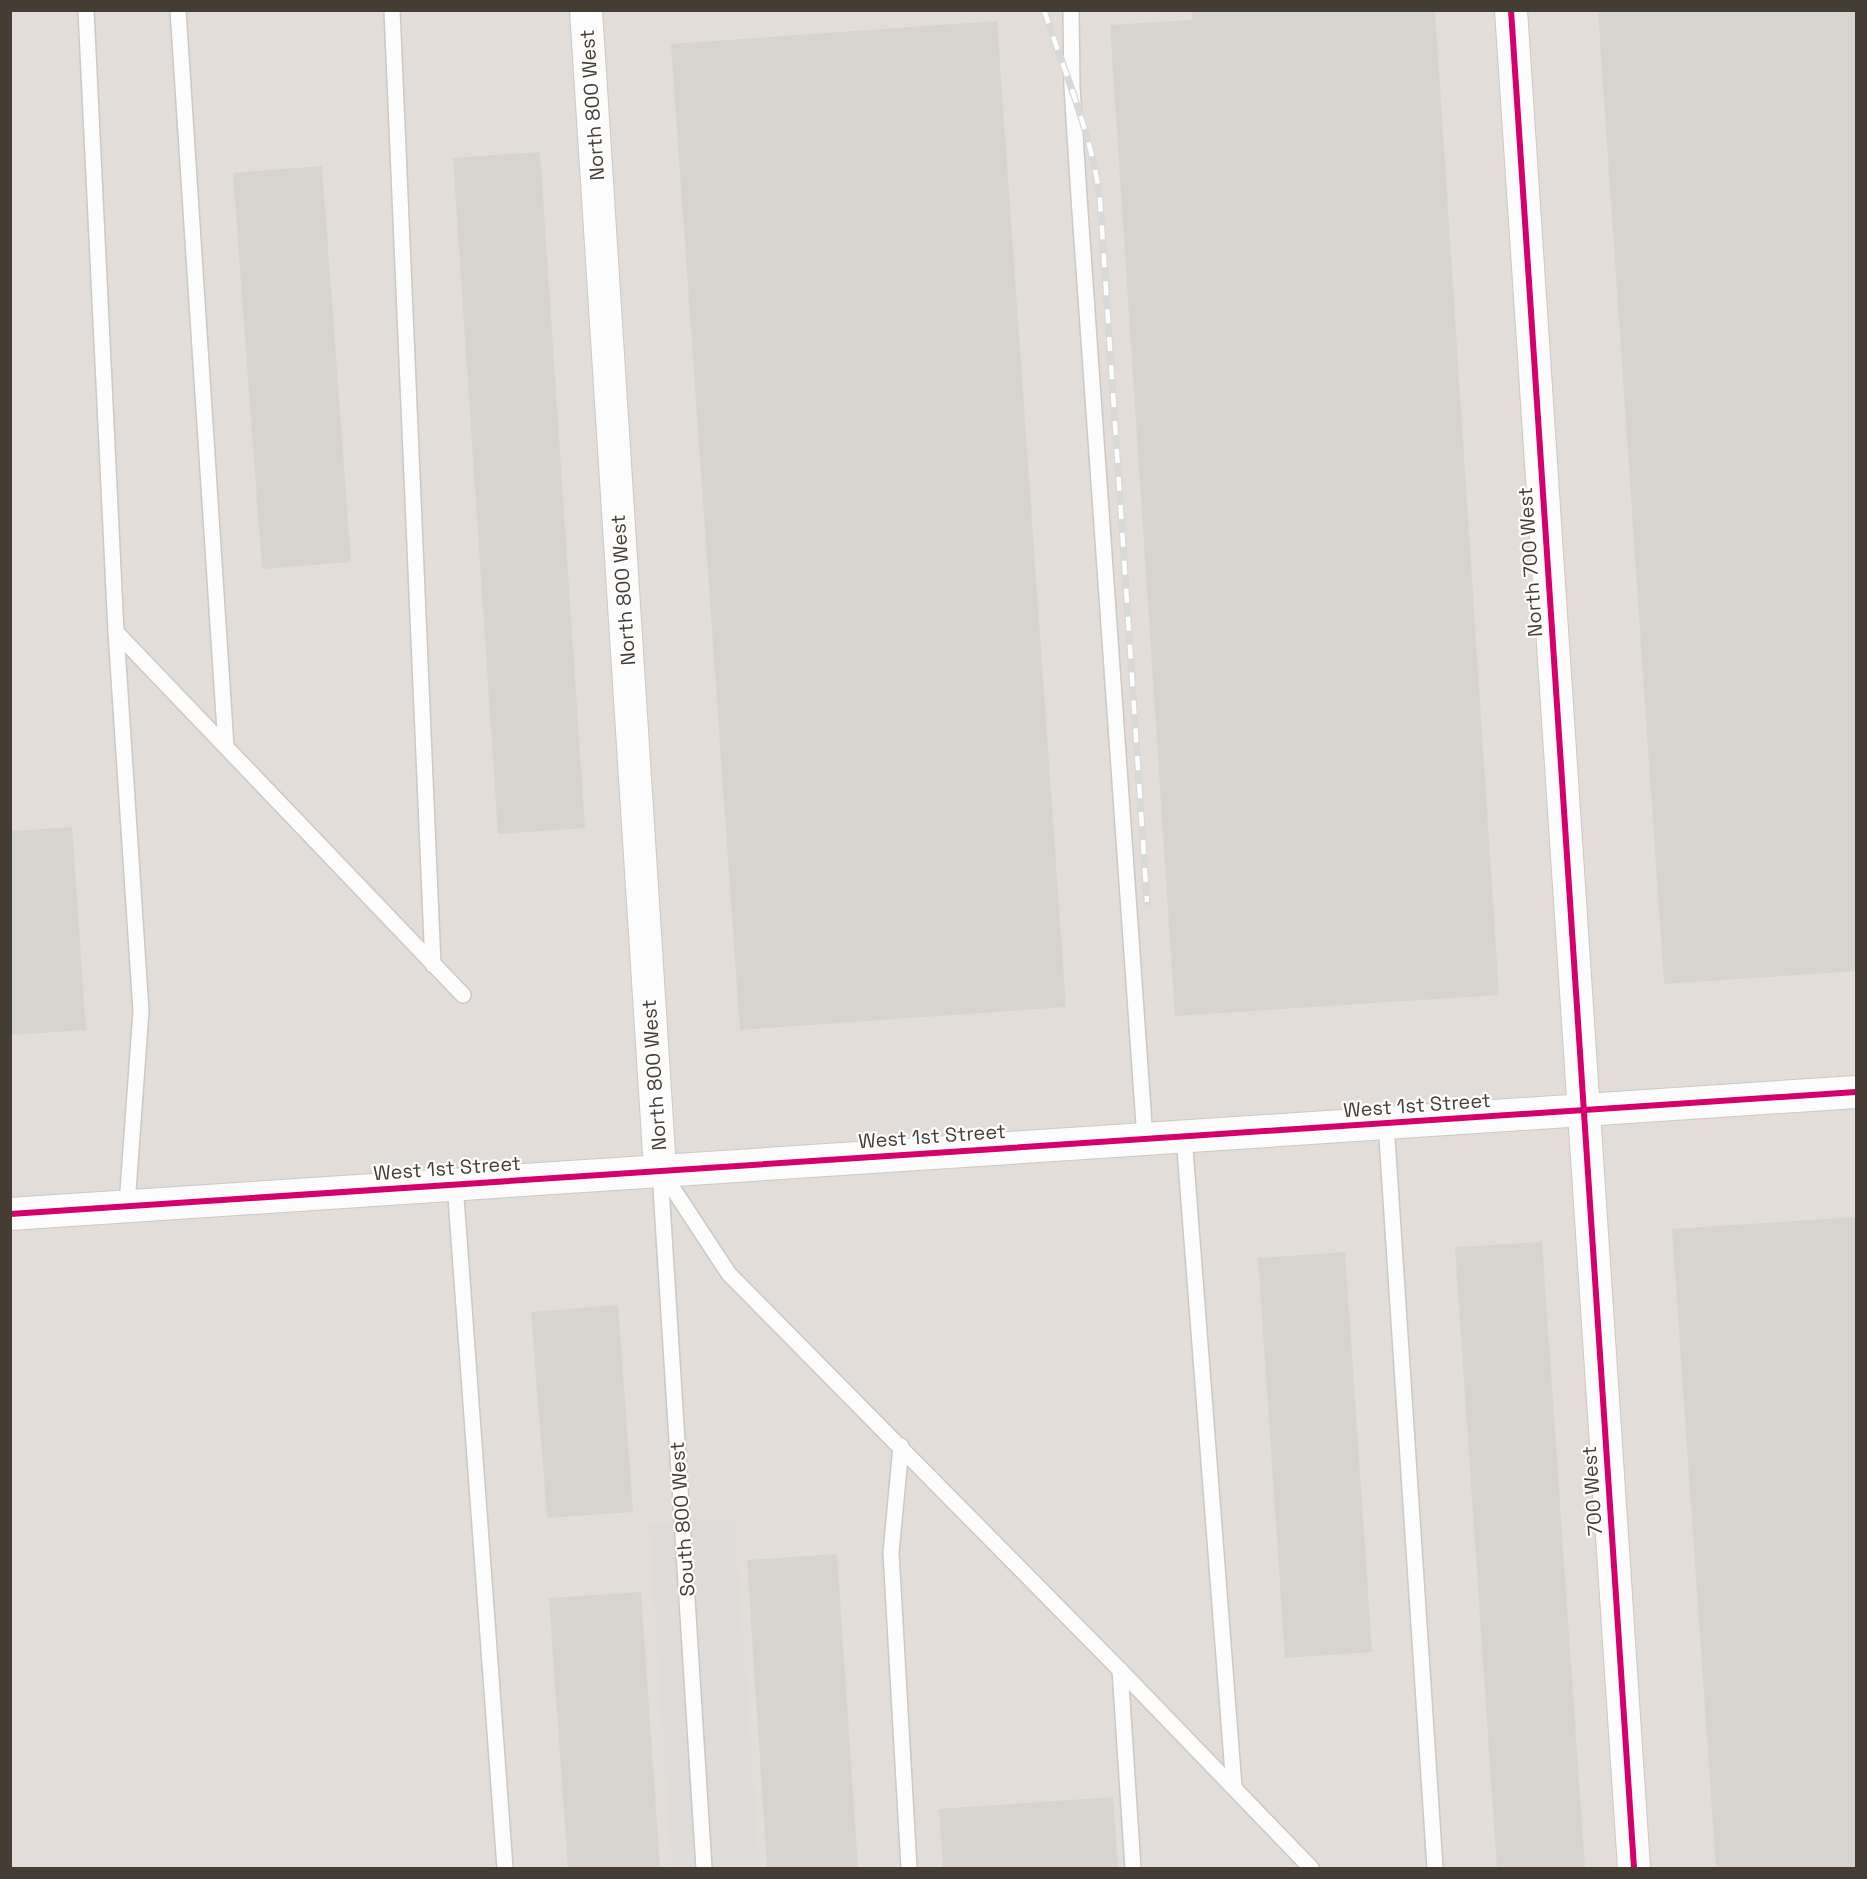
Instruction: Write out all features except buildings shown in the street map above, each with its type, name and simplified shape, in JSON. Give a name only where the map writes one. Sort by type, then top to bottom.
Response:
[{"type":"street","name":"North 800 West","points":[[586,10],[660,1169]]},
{"type":"street","name":"North 700 West","points":[[1511,10],[1582,1111]]},
{"type":"street","name":"West 1st Street","points":[[10,1214],[660,1169],[1857,1092]]},
{"type":"street","name":"700 West","points":[[1582,1111],[1634,1869]]},
{"type":"lane","points":[[86,10],[116,632],[141,1011],[127,1205]]},
{"type":"lane","points":[[178,10],[226,747]]},
{"type":"lane","points":[[392,10],[433,965]]},
{"type":"lane","points":[[1071,10],[1072,87],[1078,198],[1145,1139]]},
{"type":"lane","points":[[116,632],[463,995]]},
{"type":"lane","points":[[1386,1123],[1435,1869]]},
{"type":"lane","points":[[1184,1136],[1233,1787]]},
{"type":"lane","points":[[660,1169],[729,1274],[901,1446],[1311,1869]]},
{"type":"lane","name":"South 800 West","points":[[660,1169],[704,1869]]},
{"type":"lane","points":[[455,1184],[505,1869]]},
{"type":"lane","points":[[901,1446],[891,1553],[909,1869]]},
{"type":"lane","points":[[1120,1670],[1133,1869]]},
{"type":"shaded area","points":[[11,11],[1856,11],[1856,1868],[11,1868]]},
{"type":"shaded area","points":[[734,1518],[760,1868],[672,1868],[649,1525]]},
{"type":"railway","points":[[1044,10],[1091,151],[1100,200],[1147,902]]},
{"type":"cycle path","points":[[1511,10],[1634,1868]]},
{"type":"cycle path","points":[[10,1214],[1856,1092]]}]
